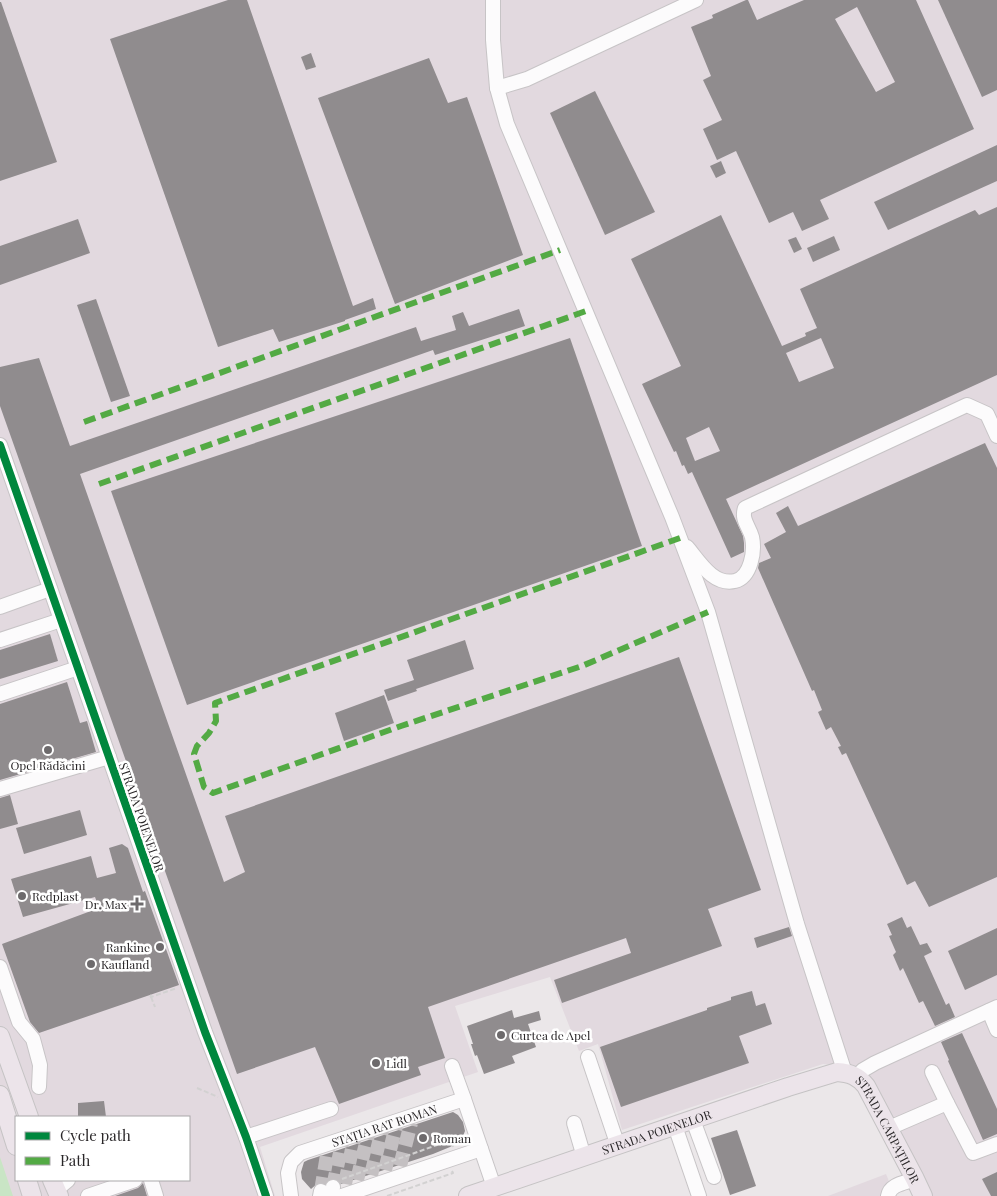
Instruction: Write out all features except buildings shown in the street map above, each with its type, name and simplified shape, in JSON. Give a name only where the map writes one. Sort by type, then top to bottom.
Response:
[{"type":"main road","points":[[0,1036],[31,1115]]},
{"type":"main road","name":"STRADA POIENELOR","points":[[468,1196],[824,1075],[851,1074]]},
{"type":"main road","name":"STRADA CARPAȚILOR","points":[[851,1074],[866,1086],[916,1179],[922,1196]]},
{"type":"main road","points":[[0,1094],[4,1117],[15,1144]]},
{"type":"main road","points":[[27,1181],[32,1196]]},
{"type":"street","points":[[493,0],[493,40],[497,88],[507,124],[680,538],[708,612],[797,924],[851,1074],[993,1009],[997,1030]]},
{"type":"street","points":[[497,88],[527,79],[666,6],[696,0]]},
{"type":"street","points":[[680,538],[712,577],[726,582],[738,581],[746,572],[753,548],[752,537],[744,518],[745,508],[967,404],[986,414],[997,436]]},
{"type":"street","name":"STRADA POIENELOR","points":[[0,445],[205,1032],[246,1138],[265,1196]]},
{"type":"street","points":[[0,607],[50,589]]},
{"type":"street","points":[[0,640],[61,620]]},
{"type":"street","points":[[0,694],[78,668]]},
{"type":"street","points":[[0,789],[109,757]]},
{"type":"street","points":[[0,967],[19,1022],[33,1039],[40,1065],[39,1087]]},
{"type":"street","points":[[588,1057],[618,1146]]},
{"type":"street","points":[[452,1066],[494,1187]]},
{"type":"street","points":[[932,1072],[973,1153],[997,1144]]},
{"type":"street","name":"STAȚIA RAT ROMAN","points":[[291,1196],[288,1173],[291,1162],[300,1153],[369,1133],[464,1099]]},
{"type":"street","points":[[889,1128],[947,1103]]},
{"type":"street","points":[[246,1138],[331,1108]]},
{"type":"street","points":[[693,1120],[714,1177]]},
{"type":"street","points":[[574,1123],[584,1157]]},
{"type":"street","points":[[675,1126],[698,1196]]},
{"type":"street","points":[[357,1185],[481,1149]]},
{"type":"street","points":[[888,1196],[889,1190],[916,1179]]},
{"type":"street","points":[[88,1196],[132,1181]]},
{"type":"street","points":[[151,1181],[156,1196]]},
{"type":"path","points":[[154,1007],[151,996],[184,986]]},
{"type":"path","points":[[197,1088],[220,1098]]},
{"type":"shaded area","points":[[0,0],[997,0],[997,1196],[932,1196],[865,1068],[823,1064],[622,1130],[598,1044],[579,1051],[550,977],[455,1006],[478,1072],[260,1147],[275,1196],[0,1196]]},
{"type":"shaded area","points":[[886,1174],[895,1196],[828,1196]]},
{"type":"green space","points":[[0,1157],[13,1196],[0,1196]]},
{"type":"tunnel","points":[[400,1166],[411,1123]]},
{"type":"tunnel","points":[[385,1170],[396,1126]]},
{"type":"tunnel","points":[[371,1175],[382,1130]]},
{"type":"tunnel","points":[[357,1180],[368,1135]]},
{"type":"tunnel","points":[[345,1184],[354,1139]]},
{"type":"tunnel","points":[[333,1187],[342,1143]]},
{"type":"tunnel","points":[[321,1191],[328,1149]]},
{"type":"marked path","points":[[84,422],[560,250]]},
{"type":"marked path","points":[[99,484],[586,311]]},
{"type":"marked path","points":[[680,538],[215,703],[216,721],[209,733],[197,746],[194,754],[204,787],[213,793],[401,726],[582,666],[708,612]]},
{"type":"cycle path","points":[[0,445],[205,1032],[246,1137],[266,1196]]},
{"type":"place","name":"Opel Rădăcini","points":[[48,750]]},
{"type":"place","name":"Redplast","points":[[22,896]]},
{"type":"place","name":"Dr. Max","points":[[137,904]]},
{"type":"place","name":"Rankine","points":[[160,947]]},
{"type":"place","name":"Kaufland","points":[[91,964]]},
{"type":"place","name":"Curtea de Apel","points":[[501,1035]]},
{"type":"place","name":"Lidl","points":[[376,1063]]},
{"type":"place","name":"Roman","points":[[423,1138]]}]
